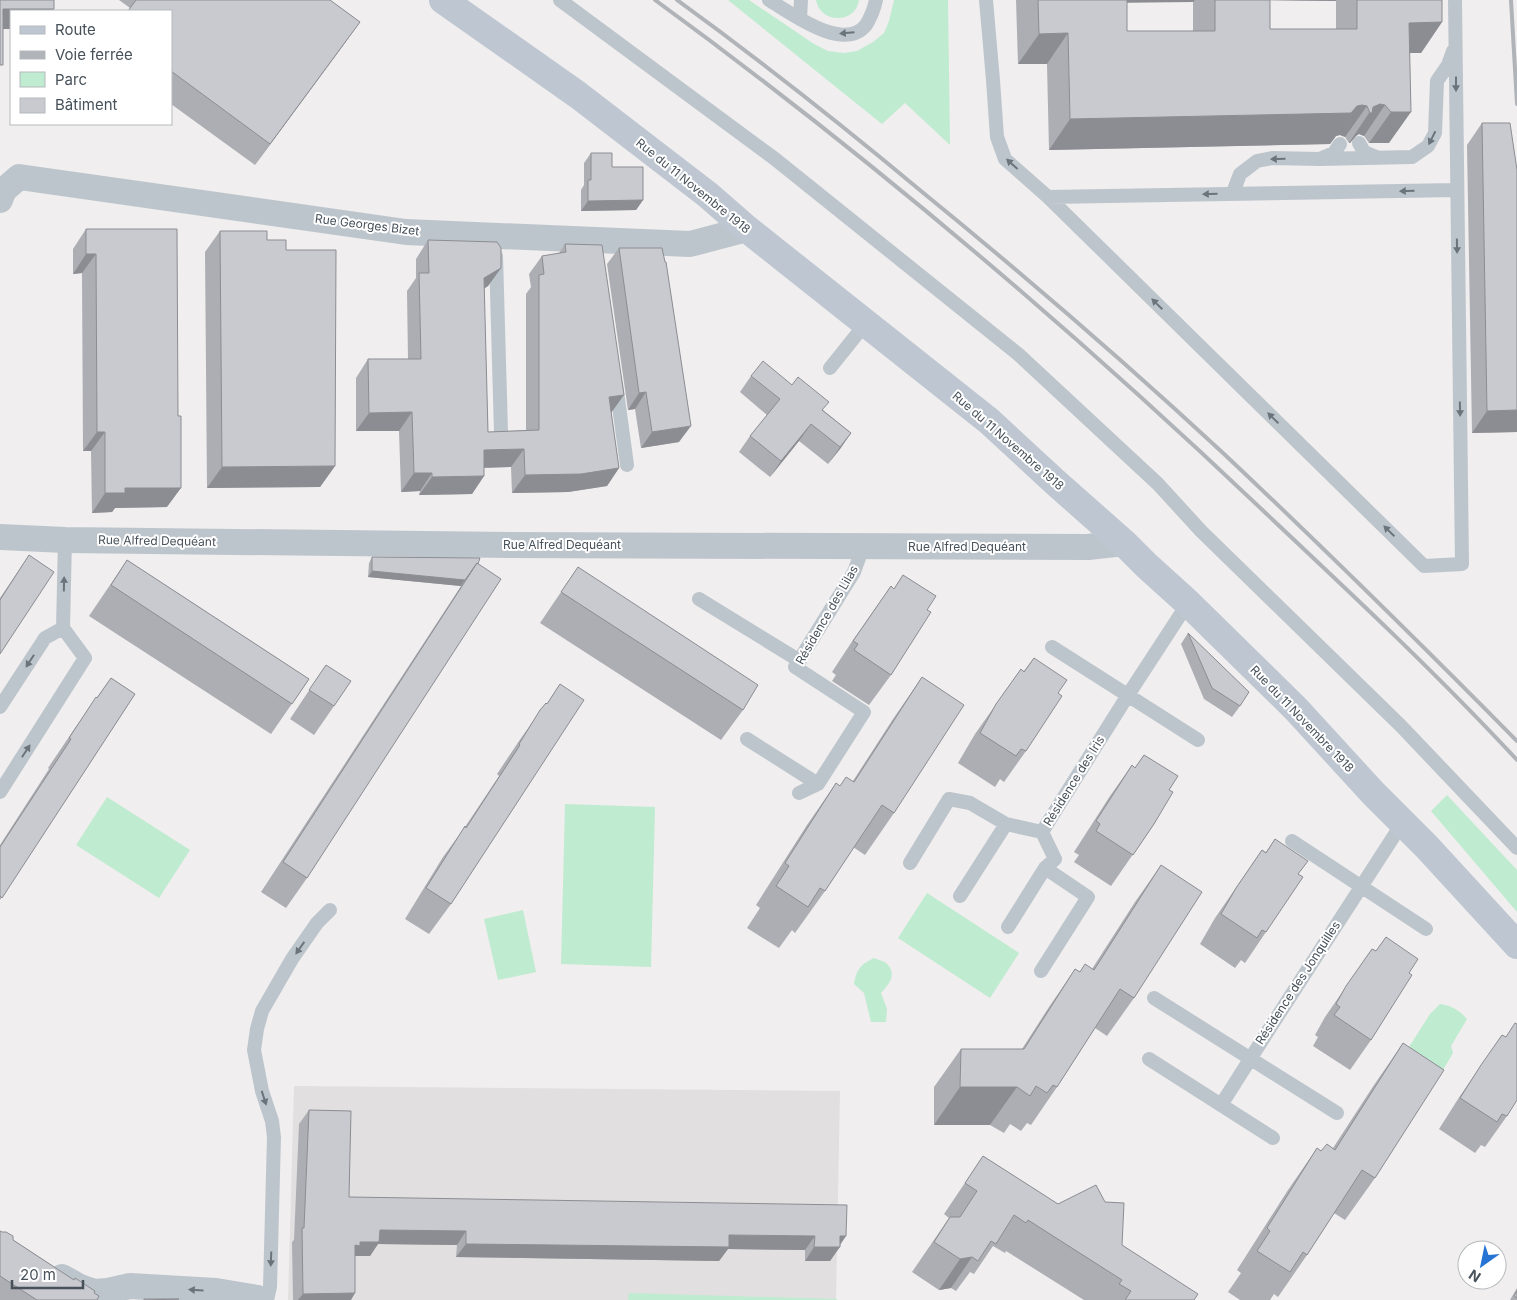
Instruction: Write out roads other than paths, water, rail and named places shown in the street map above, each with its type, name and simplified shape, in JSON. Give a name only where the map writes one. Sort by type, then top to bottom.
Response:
[{"type":"street","name":"Rue du 11 Novembre 1918","points":[[444,0],[578,95],[708,195],[747,229],[989,421],[1124,542],[1296,710],[1427,847],[1517,945]]},
{"type":"street","name":"Rue Georges Bizet","points":[[0,200],[4,190],[19,177],[406,232],[496,236],[596,245],[690,244],[747,229]]},
{"type":"street","name":"Rue Alfred Dequéant","points":[[0,537],[65,540],[863,547],[1088,547],[1124,542]]},
{"type":"street","points":[[41,1264],[66,1280],[94,1292],[130,1286],[216,1291],[258,1298],[260,1300]]},
{"type":"lane","points":[[560,0],[775,159],[1018,354],[1158,484],[1202,531],[1401,726],[1517,848]]},
{"type":"lane","points":[[769,0],[800,19],[830,33],[845,34],[857,32],[865,26],[873,12],[876,0]]},
{"type":"lane","points":[[800,19],[801,0]]},
{"type":"lane","points":[[986,0],[997,137],[1005,159],[1048,197],[1424,566],[1462,564],[1455,0]]},
{"type":"lane","points":[[1231,194],[1240,174],[1257,161],[1272,158],[1412,157],[1428,146],[1435,133],[1437,81],[1448,65],[1456,43]]},
{"type":"lane","points":[[1359,143],[1364,152],[1380,158]]},
{"type":"lane","points":[[1319,159],[1334,153],[1340,144]]},
{"type":"lane","points":[[1048,197],[1456,190]]},
{"type":"lane","points":[[496,236],[501,432]]},
{"type":"lane","points":[[830,368],[866,323]]},
{"type":"lane","points":[[613,367],[627,465]]},
{"type":"lane","points":[[0,792],[85,658],[63,628],[65,540]]},
{"type":"lane","name":"Résidence des Lilas","points":[[818,784],[864,712],[795,667],[854,572],[863,547]]},
{"type":"lane","points":[[698,598],[800,661]]},
{"type":"lane","name":"Résidence des Iris","points":[[1045,868],[1055,859],[1042,832],[1188,603]]},
{"type":"lane","points":[[0,707],[45,638],[63,628]]},
{"type":"lane","points":[[1052,647],[1198,740]]},
{"type":"lane","points":[[747,739],[818,784]]},
{"type":"lane","points":[[799,793],[818,784]]},
{"type":"lane","points":[[910,863],[949,799],[970,803],[1006,824],[1042,832]]},
{"type":"lane","name":"Résidence des Jonquilles","points":[[1337,1113],[1250,1058],[1403,822]]},
{"type":"lane","points":[[960,896],[1006,824]]},
{"type":"lane","points":[[1292,841],[1426,929]]},
{"type":"lane","points":[[1008,927],[1045,868],[1088,897],[1041,971]]},
{"type":"lane","points":[[267,1300],[270,1287],[274,1137],[272,1121],[262,1091],[254,1050],[256,1029],[262,1011],[292,959],[317,923],[330,910]]},
{"type":"lane","points":[[1154,998],[1250,1058],[1221,1105]]},
{"type":"lane","points":[[1150,1059],[1273,1138]]},
{"type":"railway","points":[[655,0],[736,60],[895,186],[973,250],[1126,383],[1428,668],[1517,760]]},
{"type":"railway","points":[[677,0],[861,142],[998,255],[1112,353],[1223,453],[1298,524],[1517,741]]},
{"type":"railway","points":[[1511,0],[1517,104]]}]
